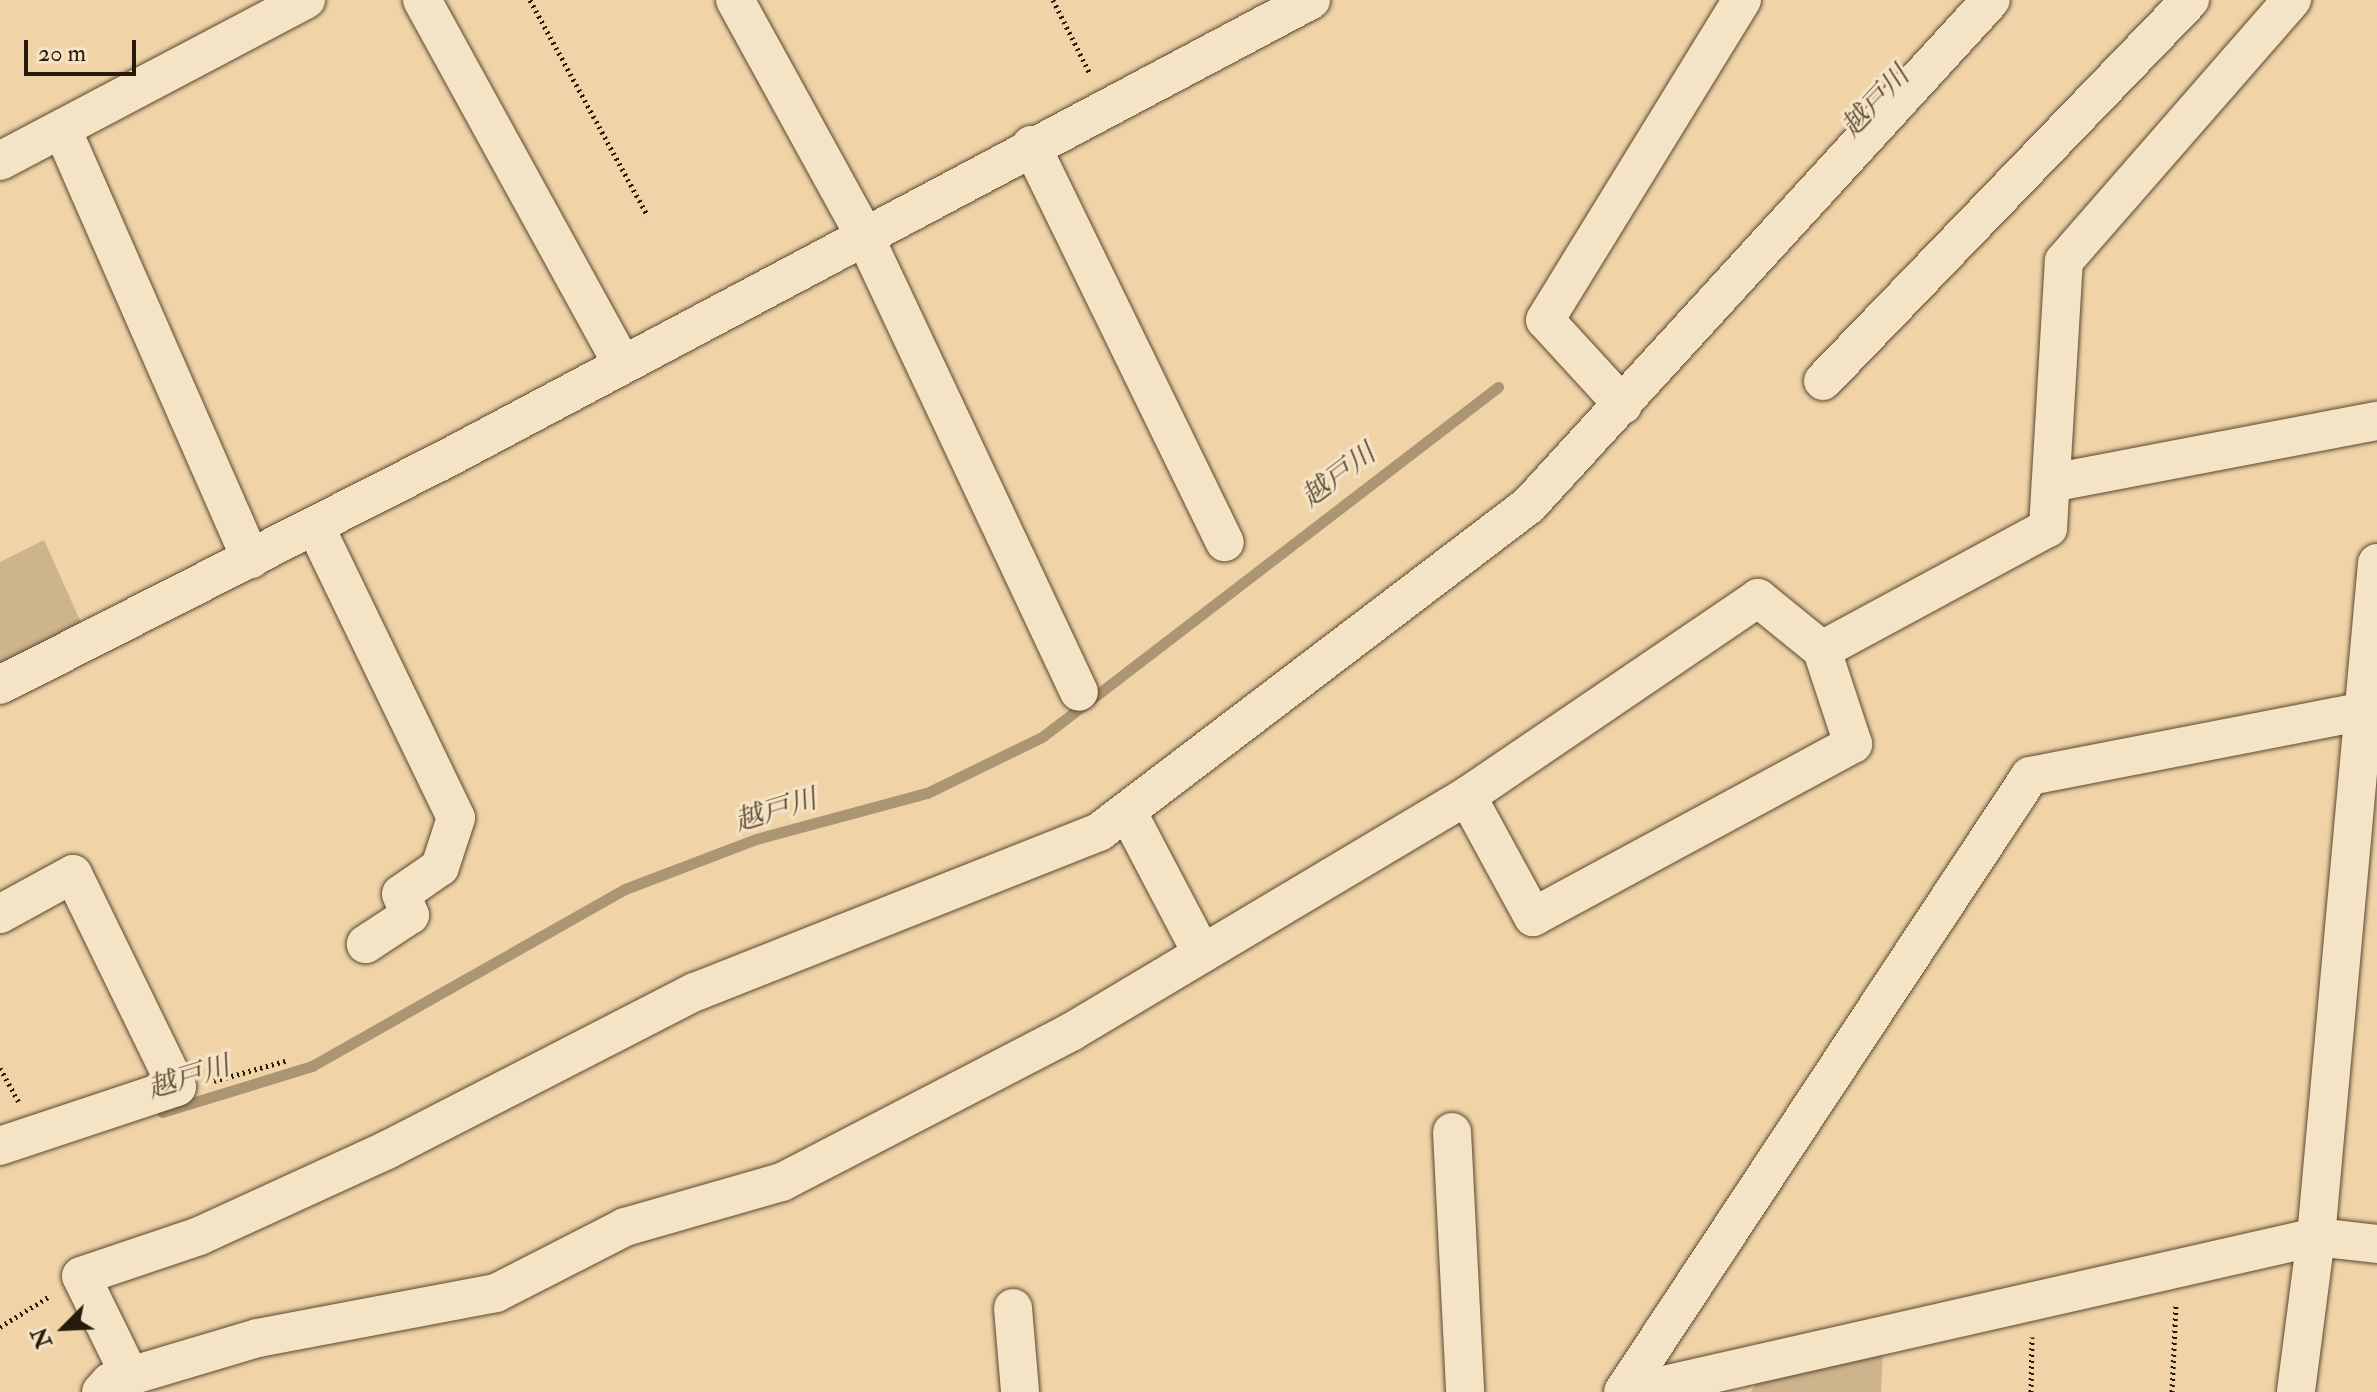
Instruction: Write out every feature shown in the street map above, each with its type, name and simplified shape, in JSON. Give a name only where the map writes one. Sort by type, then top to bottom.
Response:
[{"type":"street","points":[[422,0],[622,364]]},
{"type":"street","points":[[735,0],[863,233],[1079,692]]},
{"type":"street","points":[[1623,405],[1545,320],[1742,0]]},
{"type":"street","points":[[1467,796],[1533,917],[1853,744],[1822,650],[1758,598],[1467,796],[1071,1032],[782,1182],[625,1227],[496,1293],[258,1338],[116,1384],[81,1276],[199,1236],[387,1150],[695,992],[1099,832],[1529,505],[1991,0]]},
{"type":"street","points":[[1823,381],[2190,0]]},
{"type":"street","points":[[1822,650],[2048,528],[2064,261],[2292,0]]},
{"type":"street","points":[[0,161],[299,2]]},
{"type":"street","points":[[0,685],[315,526],[622,364],[1106,106],[1288,5]]},
{"type":"street","points":[[62,129],[251,559]]},
{"type":"street","points":[[1031,145],[1225,542]]},
{"type":"street","points":[[2051,483],[2377,421]]},
{"type":"street","points":[[315,526],[456,818],[440,867],[401,894],[410,915],[366,944]]},
{"type":"street","points":[[2296,1392],[2365,875],[2365,711],[2377,563]]},
{"type":"street","points":[[1623,1392],[2030,776],[2365,711]]},
{"type":"street","points":[[1127,811],[1202,954]]},
{"type":"street","points":[[0,914],[73,874],[177,1087],[0,1146]]},
{"type":"street","points":[[1452,1132],[1465,1392]]},
{"type":"street","points":[[1633,1392],[1718,1382],[2033,1298],[2316,1237],[2377,1244]]},
{"type":"street","points":[[1013,1308],[1020,1392]]},
{"type":"path","points":[[530,0],[648,216]]},
{"type":"path","points":[[1053,0],[1106,106]]},
{"type":"path","points":[[177,1087],[288,1060]]},
{"type":"path","points":[[2172,1392],[2178,1267]]},
{"type":"path","points":[[0,1327],[81,1276]]},
{"type":"path","points":[[2031,1392],[2033,1298]]},
{"type":"shaded area","points":[[44,540],[88,638],[0,685],[0,562]]},
{"type":"shaded area","points":[[1883,1351],[1881,1392],[1751,1392],[1758,1381]]},
{"type":"waterway","name":"越戸川","points":[[162,1112],[312,1066],[625,889],[756,839],[927,793],[1042,737],[1498,387]]}]
